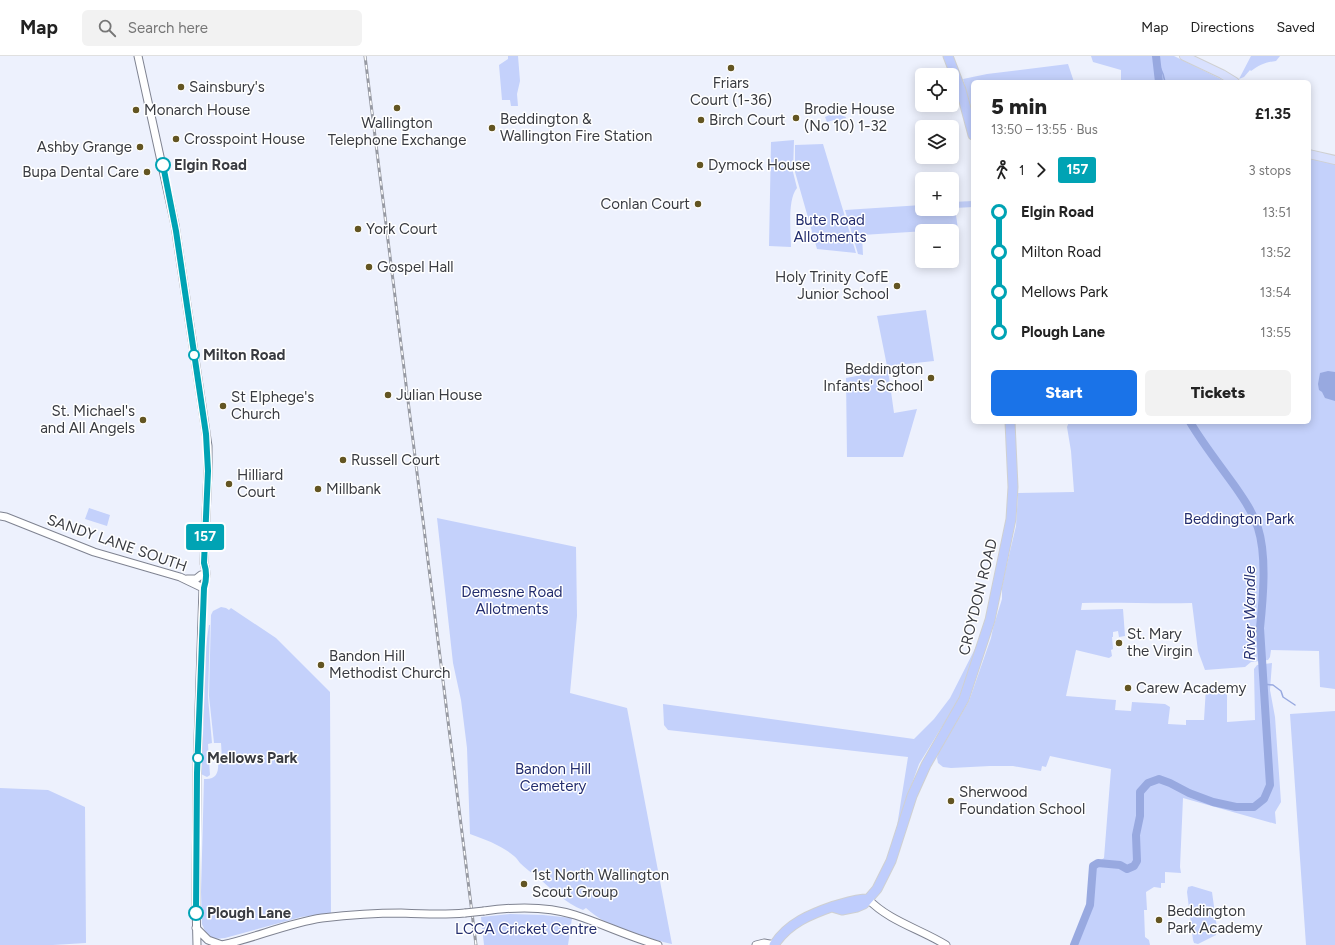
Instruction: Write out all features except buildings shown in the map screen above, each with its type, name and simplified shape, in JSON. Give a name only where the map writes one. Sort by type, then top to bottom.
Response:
[{"type":"highway","points":[[948,56],[961,90],[971,128]]},
{"type":"highway","name":"CROYDON ROAD","points":[[774,945],[794,924],[816,912],[832,907],[842,910],[851,909],[864,904],[877,888],[891,862],[912,796],[926,765],[964,698],[986,636],[1012,514],[1013,475],[1010,424]]},
{"type":"main road","points":[[138,56],[175,225],[206,434],[208,471],[204,563],[201,575],[201,583],[204,588]]},
{"type":"main road","points":[[1184,56],[1232,80]]},
{"type":"main road","points":[[1311,154],[1335,160]]},
{"type":"main road","name":"SANDY LANE SOUTH","points":[[0,516],[6,517],[94,552],[187,579],[204,588]]},
{"type":"main road","points":[[197,945],[197,773],[204,588],[206,581],[206,570],[204,563]]},
{"type":"main road","points":[[187,579],[196,579],[201,575]]},
{"type":"main road","points":[[868,899],[881,911],[896,920],[916,928],[946,945]]},
{"type":"main road","points":[[196,928],[208,940],[222,945],[322,918],[401,913],[438,915],[465,914],[516,908],[574,914],[628,936],[658,945]]},
{"type":"main road","points":[[756,945],[764,943],[774,945]]},
{"type":"green space","points":[[508,56],[518,56],[520,81],[517,94],[518,106],[511,106],[510,100],[502,100],[499,65],[508,59]]},
{"type":"green space","points":[[1091,56],[1174,56],[1223,80],[1121,80],[1121,70],[1093,62]]},
{"type":"green space","points":[[1251,56],[1280,56],[1276,61],[1260,65],[1251,71],[1250,70],[1244,77],[1239,79]]},
{"type":"green space","points":[[1068,64],[1073,80],[971,80],[971,109],[963,79],[987,74]]},
{"type":"green space","points":[[834,113],[846,117],[844,123],[834,120],[827,122],[825,117]]},
{"type":"green space","points":[[794,140],[793,172],[797,188],[794,193],[791,208],[791,247],[769,246],[771,142]]},
{"type":"green space","name":"Bute Road Allotments","points":[[823,144],[856,253],[817,249],[795,172],[795,145]]},
{"type":"green space","name":"Beddington Park","points":[[1311,156],[1335,163],[1335,689],[1320,687],[1319,651],[1271,650],[1268,660],[1251,662],[1245,667],[1205,670],[1198,651],[1192,603],[1082,603],[1081,610],[1123,609],[1125,636],[1119,637],[1118,631],[1113,632],[1113,649],[1111,650],[1112,656],[1109,658],[1076,650],[1066,696],[1116,700],[1115,710],[1131,711],[1132,702],[1165,704],[1170,707],[1168,724],[1186,725],[1186,720],[1204,720],[1206,687],[1227,685],[1227,722],[1255,720],[1254,669],[1257,665],[1272,663],[1270,690],[1275,717],[1281,802],[1275,812],[1276,824],[1183,798],[1181,873],[1165,872],[1165,883],[1161,883],[1161,888],[1154,887],[1146,892],[1147,910],[1144,910],[1145,937],[1149,940],[1150,945],[1074,945],[1090,905],[1093,866],[1104,858],[1111,769],[1050,756],[1046,767],[1042,766],[1041,771],[1013,766],[943,767],[938,763],[937,758],[938,753],[969,701],[991,638],[1002,599],[1002,587],[1016,526],[1018,493],[1074,492],[1071,451],[1067,427],[1068,424],[1311,424]]},
{"type":"green space","points":[[971,201],[971,207],[959,208],[959,202]]},
{"type":"green space","points":[[915,205],[915,216],[956,216],[957,224],[915,224],[915,232],[862,235],[863,255],[858,254],[845,210]]},
{"type":"green space","points":[[926,310],[934,361],[887,366],[877,316]]},
{"type":"green space","points":[[888,370],[894,413],[917,409],[903,457],[847,457],[846,378]]},
{"type":"green space","points":[[89,508],[110,515],[107,526],[85,519]]},
{"type":"green space","name":"Bandon Hill Cemetery","points":[[437,518],[576,547],[577,616],[570,693],[627,708],[672,944],[615,927],[605,922],[586,908],[583,910],[571,904],[524,867],[509,852],[493,843],[470,834],[467,748],[461,700],[453,663]]},
{"type":"green space","name":"Mellows Park","points":[[221,607],[229,610],[231,608],[276,638],[330,692],[331,913],[301,917],[225,938],[215,939],[205,931],[202,924],[201,892],[204,779],[214,777],[218,768],[218,760],[222,759],[221,743],[214,743],[209,696],[211,615],[213,611]]},
{"type":"green space","points":[[209,625],[208,697],[212,743],[208,744],[210,775],[207,777],[201,774],[203,680]]},
{"type":"green space","points":[[982,635],[961,696],[919,764],[897,826],[908,757],[668,730],[664,725],[663,704],[914,739],[934,719],[950,698]]},
{"type":"green space","points":[[1335,711],[1335,945],[1306,945],[1290,714]]},
{"type":"green space","points":[[0,788],[48,790],[85,807],[86,943],[53,945],[0,945]]},
{"type":"green space","points":[[1192,886],[1212,892],[1217,928],[1216,935],[1198,944],[1194,943],[1193,940],[1187,892],[1188,887]]},
{"type":"green space","name":"LCCA Cricket Centre","points":[[510,914],[572,918],[568,945],[484,945],[481,917]]},
{"type":"shaded area","points":[[1328,371],[1335,372],[1335,401],[1325,398],[1319,390],[1318,384],[1320,373]]},
{"type":"waterway","name":"River Wandle","points":[[1156,56],[1159,80]]},
{"type":"waterway","name":"River Wandle","points":[[1157,60],[1164,80]]},
{"type":"waterway","name":"River Wandle","points":[[1074,945],[1090,905],[1093,866],[1098,863],[1120,865],[1127,869],[1134,866],[1137,861],[1136,835],[1140,816],[1140,792],[1148,783],[1159,779],[1213,802],[1236,807],[1254,807],[1264,799],[1270,785],[1260,628],[1264,578],[1261,539],[1256,522],[1248,505],[1191,424]]},
{"type":"waterway","points":[[1263,684],[1273,685],[1281,691],[1283,697],[1295,705]]},
{"type":"railway","points":[[365,56],[476,945]]},
{"type":"bus line","name":"157","points":[[163,165],[178,242],[208,446],[204,563],[206,570],[206,581],[204,588],[202,627],[197,773],[196,913]]},
{"type":"place","name":"Friars Court (1-36)","points":[[731,68]]},
{"type":"place","name":"Sainsbury's","points":[[181,87]]},
{"type":"place","name":"Wallington Telephone Exchange","points":[[397,108]]},
{"type":"place","name":"Monarch House","points":[[136,110]]},
{"type":"place","name":"Brodie House (No 10) 1-32","points":[[796,118]]},
{"type":"place","name":"Birch Court","points":[[701,120]]},
{"type":"place","name":"Beddington & Wallington Fire Station","points":[[492,128]]},
{"type":"place","name":"Crosspoint House","points":[[176,139]]},
{"type":"place","name":"Ashby Grange","points":[[140,147]]},
{"type":"place","name":"Elgin Road","points":[[163,165]]},
{"type":"place","name":"Dymock House","points":[[700,165]]},
{"type":"place","name":"Bupa Dental Care","points":[[147,172]]},
{"type":"place","name":"Conlan Court","points":[[698,204]]},
{"type":"place","name":"York Court","points":[[358,229]]},
{"type":"place","name":"Gospel Hall","points":[[369,267]]},
{"type":"place","name":"Holy Trinity CofE Junior School","points":[[897,286]]},
{"type":"place","name":"Milton Road","points":[[194,355]]},
{"type":"place","name":"Beddington Infants' School","points":[[931,378]]},
{"type":"place","name":"Julian House","points":[[388,395]]},
{"type":"place","name":"St Elphege's Church","points":[[223,406]]},
{"type":"place","name":"St. Michael's and All Angels","points":[[143,420]]},
{"type":"place","name":"Russell Court","points":[[343,460]]},
{"type":"place","name":"Hilliard Court","points":[[229,484]]},
{"type":"place","name":"Millbank","points":[[318,489]]},
{"type":"place","name":"St. Mary the Virgin","points":[[1119,643]]},
{"type":"place","name":"Bandon Hill Methodist Church","points":[[321,665]]},
{"type":"place","name":"Carew Academy","points":[[1128,688]]},
{"type":"place","name":"Mellows Park","points":[[198,758]]},
{"type":"place","name":"Sherwood Foundation School","points":[[951,801]]},
{"type":"place","name":"1st North Wallington Scout Group","points":[[524,884]]},
{"type":"place","name":"Plough Lane","points":[[196,913]]},
{"type":"place","name":"Beddington Park Academy","points":[[1159,920]]},
{"type":"park label","name":"Demesne Road Allotments","points":[[512,600]]}]
